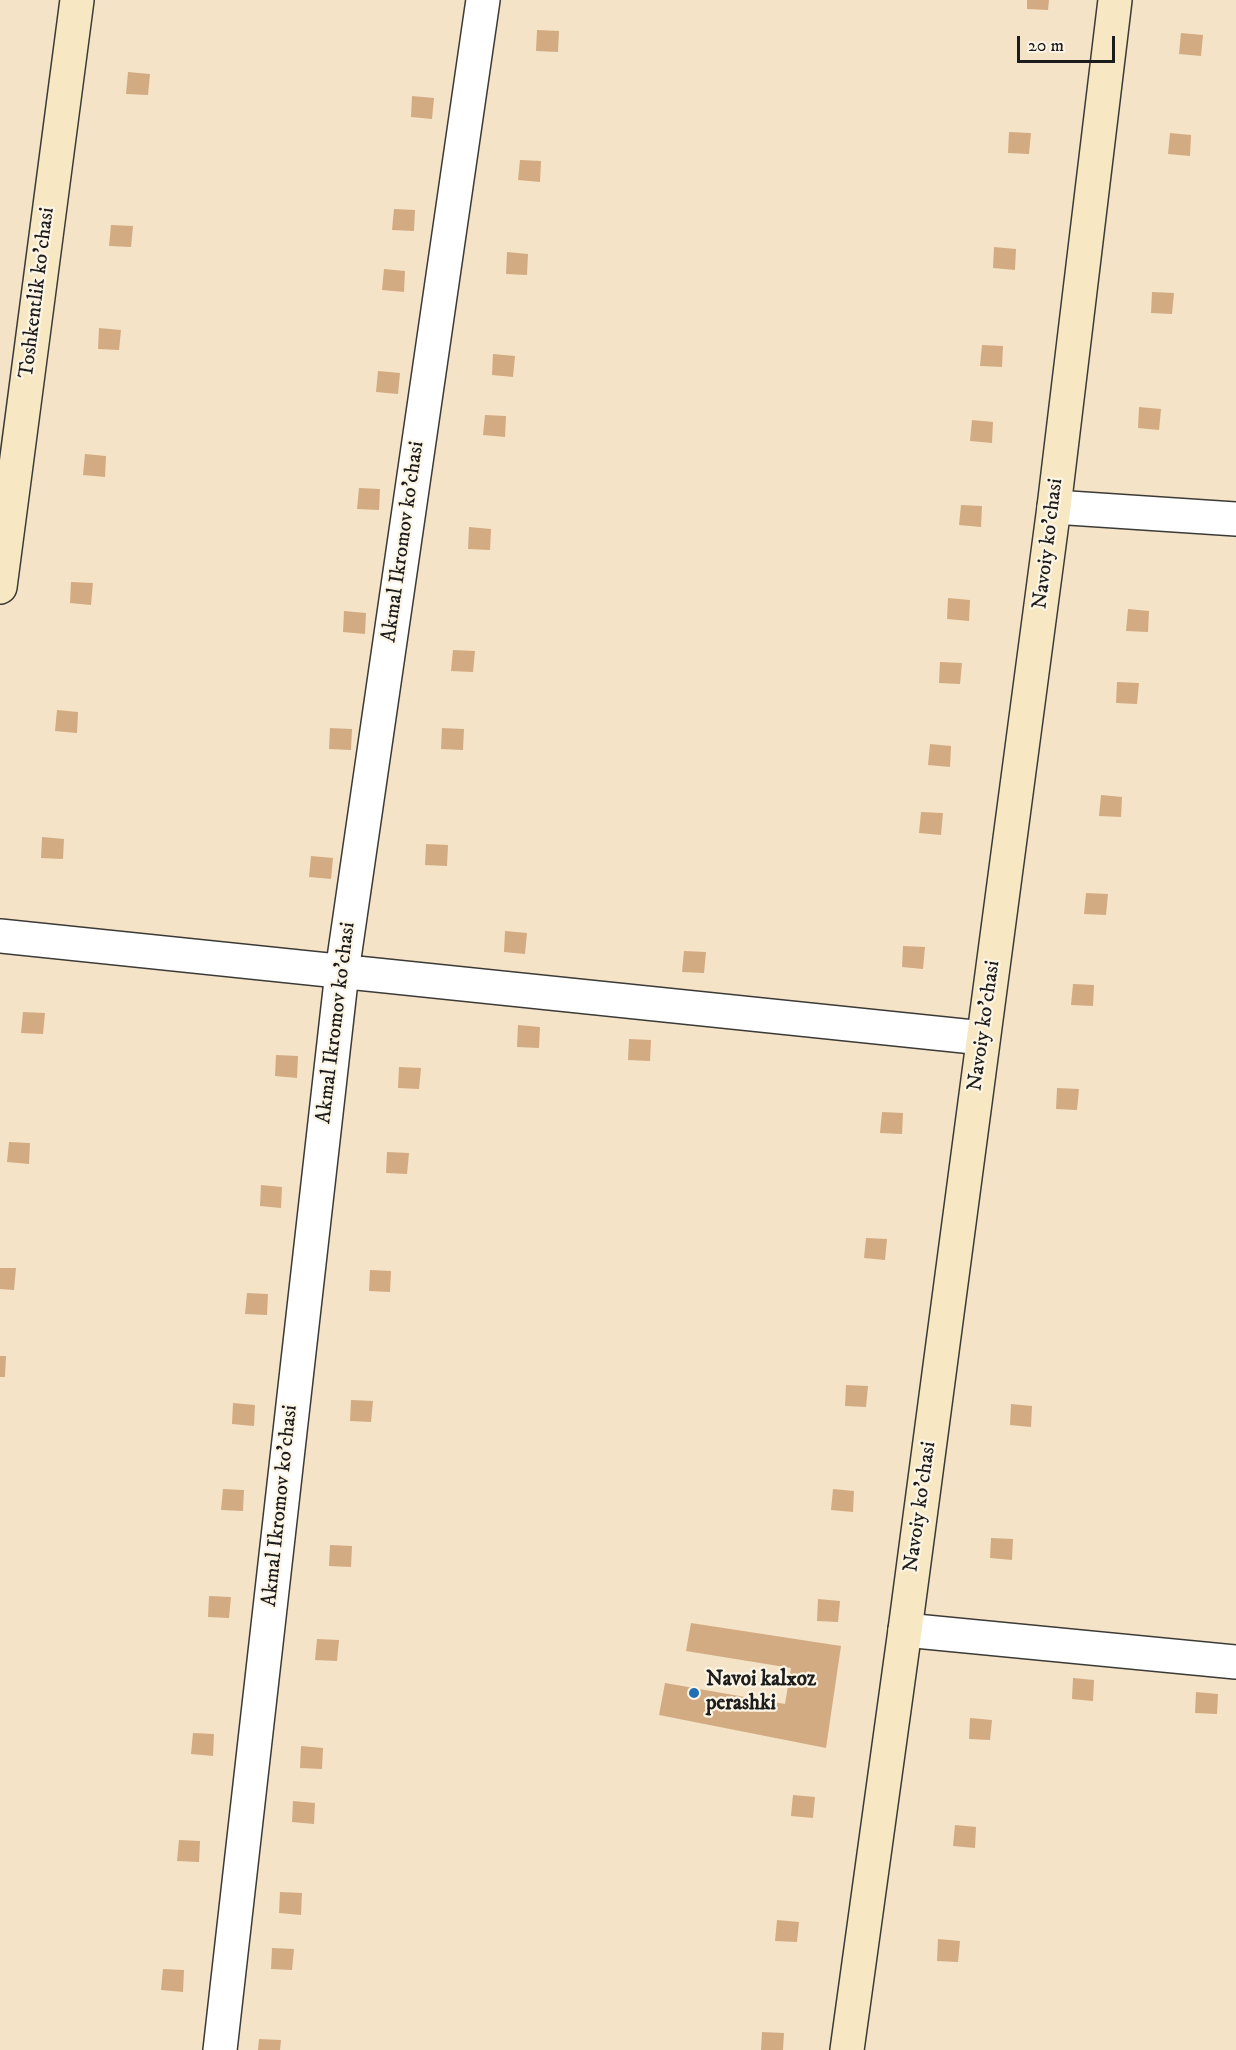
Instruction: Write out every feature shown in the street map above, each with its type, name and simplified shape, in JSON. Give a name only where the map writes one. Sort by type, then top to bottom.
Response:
[{"type":"street","name":"Toshkentlik ko'chasi","points":[[0,587],[77,0]]},
{"type":"street","name":"Akmal Ikromov ko'chasi","points":[[220,2050],[342,972],[483,0]]},
{"type":"street","name":"Navoiy ko'chasi","points":[[847,2050],[1054,507],[1115,0]]},
{"type":"street","points":[[1054,507],[1236,519]]},
{"type":"street","points":[[0,936],[983,1038]]},
{"type":"street","points":[[905,1630],[1236,1662]]},
{"type":"building","points":[[1027,0],[1049,0],[1048,10],[1027,9]]},
{"type":"building","points":[[537,30],[559,31],[558,52],[536,51]]},
{"type":"building","points":[[1181,33],[1203,35],[1201,56],[1179,54]]},
{"type":"building","points":[[128,72],[150,74],[148,95],[126,94]]},
{"type":"building","points":[[412,96],[434,98],[432,119],[411,117]]},
{"type":"building","points":[[1009,132],[1031,133],[1029,154],[1008,153]]},
{"type":"building","points":[[1170,133],[1191,135],[1190,156],[1168,154]]},
{"type":"building","points":[[520,160],[541,161],[540,182],[518,180]]},
{"type":"building","points":[[394,209],[415,210],[414,231],[392,230]]},
{"type":"building","points":[[111,225],[133,226],[131,247],[109,246]]},
{"type":"building","points":[[994,247],[1016,249],[1015,270],[993,268]]},
{"type":"building","points":[[507,252],[528,254],[527,275],[506,274]]},
{"type":"building","points":[[384,269],[405,271],[404,292],[382,290]]},
{"type":"building","points":[[1152,292],[1174,293],[1172,314],[1151,313]]},
{"type":"building","points":[[99,328],[121,330],[119,350],[98,349]]},
{"type":"building","points":[[982,345],[1003,346],[1002,367],[980,366]]},
{"type":"building","points":[[493,354],[515,356],[513,377],[492,375]]},
{"type":"building","points":[[378,371],[400,373],[398,394],[376,392]]},
{"type":"building","points":[[1139,407],[1161,409],[1159,430],[1138,428]]},
{"type":"building","points":[[485,415],[506,416],[505,437],[483,435]]},
{"type":"building","points":[[972,420],[993,422],[992,443],[970,441]]},
{"type":"building","points":[[85,454],[106,456],[105,477],[83,475]]},
{"type":"building","points":[[359,488],[380,489],[379,510],[357,509]]},
{"type":"building","points":[[961,505],[982,506],[981,527],[959,525]]},
{"type":"building","points":[[469,527],[491,529],[490,550],[468,549]]},
{"type":"building","points":[[71,582],[93,583],[91,605],[70,603]]},
{"type":"building","points":[[948,598],[970,600],[969,621],[947,619]]},
{"type":"building","points":[[1128,609],[1149,611],[1148,632],[1126,631]]},
{"type":"building","points":[[344,611],[366,613],[365,634],[343,632]]},
{"type":"building","points":[[453,650],[475,651],[473,672],[451,671]]},
{"type":"building","points":[[940,662],[962,663],[960,684],[939,683]]},
{"type":"building","points":[[1117,682],[1139,683],[1137,704],[1116,703]]},
{"type":"building","points":[[57,710],[78,712],[77,733],[55,731]]},
{"type":"building","points":[[330,728],[352,729],[351,750],[329,749]]},
{"type":"building","points":[[442,728],[464,729],[463,750],[441,749]]},
{"type":"building","points":[[930,744],[951,746],[950,767],[928,765]]},
{"type":"building","points":[[1101,795],[1122,797],[1121,817],[1099,816]]},
{"type":"building","points":[[921,812],[943,813],[941,835],[919,833]]},
{"type":"building","points":[[42,837],[64,839],[63,859],[41,858]]},
{"type":"building","points":[[426,844],[448,845],[447,866],[425,865]]},
{"type":"building","points":[[311,856],[333,858],[331,879],[309,877]]},
{"type":"building","points":[[1086,893],[1108,894],[1106,915],[1084,914]]},
{"type":"building","points":[[505,931],[527,933],[525,954],[504,952]]},
{"type":"building","points":[[903,946],[925,947],[923,969],[902,967]]},
{"type":"building","points":[[684,951],[706,952],[704,973],[682,972]]},
{"type":"building","points":[[1073,984],[1094,985],[1093,1006],[1071,1005]]},
{"type":"building","points":[[23,1012],[45,1013],[43,1034],[21,1033]]},
{"type":"building","points":[[518,1025],[540,1027],[539,1048],[517,1047]]},
{"type":"building","points":[[629,1039],[651,1040],[650,1061],[628,1060]]},
{"type":"building","points":[[276,1055],[298,1056],[297,1078],[275,1076]]},
{"type":"building","points":[[399,1067],[421,1068],[419,1089],[398,1088]]},
{"type":"building","points":[[1057,1088],[1079,1089],[1077,1110],[1056,1109]]},
{"type":"building","points":[[882,1112],[903,1113],[902,1134],[880,1133]]},
{"type":"building","points":[[9,1142],[30,1143],[29,1164],[7,1162]]},
{"type":"building","points":[[387,1152],[409,1153],[407,1174],[386,1173]]},
{"type":"building","points":[[261,1185],[282,1187],[281,1208],[260,1206]]},
{"type":"building","points":[[866,1238],[887,1239],[885,1260],[864,1258]]},
{"type":"building","points":[[0,1268],[16,1268],[14,1290],[0,1289]]},
{"type":"building","points":[[370,1270],[391,1271],[390,1292],[369,1291]]},
{"type":"building","points":[[247,1293],[268,1294],[267,1315],[245,1314]]},
{"type":"building","points":[[0,1356],[6,1356],[5,1377],[0,1377]]},
{"type":"building","points":[[846,1385],[868,1386],[866,1407],[845,1406]]},
{"type":"building","points":[[351,1400],[373,1401],[371,1422],[350,1421]]},
{"type":"building","points":[[233,1403],[255,1405],[254,1426],[232,1424]]},
{"type":"building","points":[[1011,1404],[1032,1406],[1031,1427],[1010,1425]]},
{"type":"building","points":[[223,1489],[244,1490],[243,1511],[221,1510]]},
{"type":"building","points":[[833,1489],[854,1491],[853,1512],[831,1510]]},
{"type":"building","points":[[991,1538],[1013,1539],[1012,1560],[990,1558]]},
{"type":"building","points":[[330,1545],[352,1546],[351,1567],[329,1566]]},
{"type":"building","points":[[209,1596],[231,1597],[229,1618],[208,1617]]},
{"type":"building","points":[[818,1599],[840,1601],[838,1622],[817,1621]]},
{"type":"building","name":"Navoi kalxoz perashki","points":[[691,1623],[841,1646],[826,1748],[659,1715],[665,1683],[785,1704],[791,1668],[686,1651]]},
{"type":"building","points":[[317,1639],[339,1640],[337,1661],[315,1660]]},
{"type":"building","points":[[1073,1678],[1094,1680],[1093,1701],[1072,1699]]},
{"type":"building","points":[[1196,1692],[1218,1694],[1217,1714],[1195,1713]]},
{"type":"building","points":[[970,1718],[992,1720],[990,1740],[969,1739]]},
{"type":"building","points":[[193,1733],[214,1734],[213,1756],[191,1754]]},
{"type":"building","points":[[301,1746],[323,1748],[322,1769],[300,1768]]},
{"type":"building","points":[[793,1795],[815,1797],[813,1818],[791,1816]]},
{"type":"building","points":[[293,1801],[315,1803],[314,1824],[292,1822]]},
{"type":"building","points":[[955,1825],[976,1827],[975,1848],[953,1846]]},
{"type":"building","points":[[179,1840],[200,1841],[199,1862],[177,1861]]},
{"type":"building","points":[[280,1892],[302,1893],[301,1915],[279,1913]]},
{"type":"building","points":[[777,1920],[799,1922],[797,1942],[775,1941]]},
{"type":"building","points":[[938,1939],[960,1941],[958,1962],[937,1961]]},
{"type":"building","points":[[272,1948],[294,1949],[292,1970],[271,1969]]},
{"type":"building","points":[[163,1969],[184,1970],[183,1992],[161,1990]]},
{"type":"building","points":[[762,2032],[784,2033],[783,2050],[761,2050]]},
{"type":"building","points":[[259,2039],[281,2040],[280,2050],[258,2050]]},
{"type":"place","name":"Navoi kalxoz perashki","points":[[694,1693]]}]
